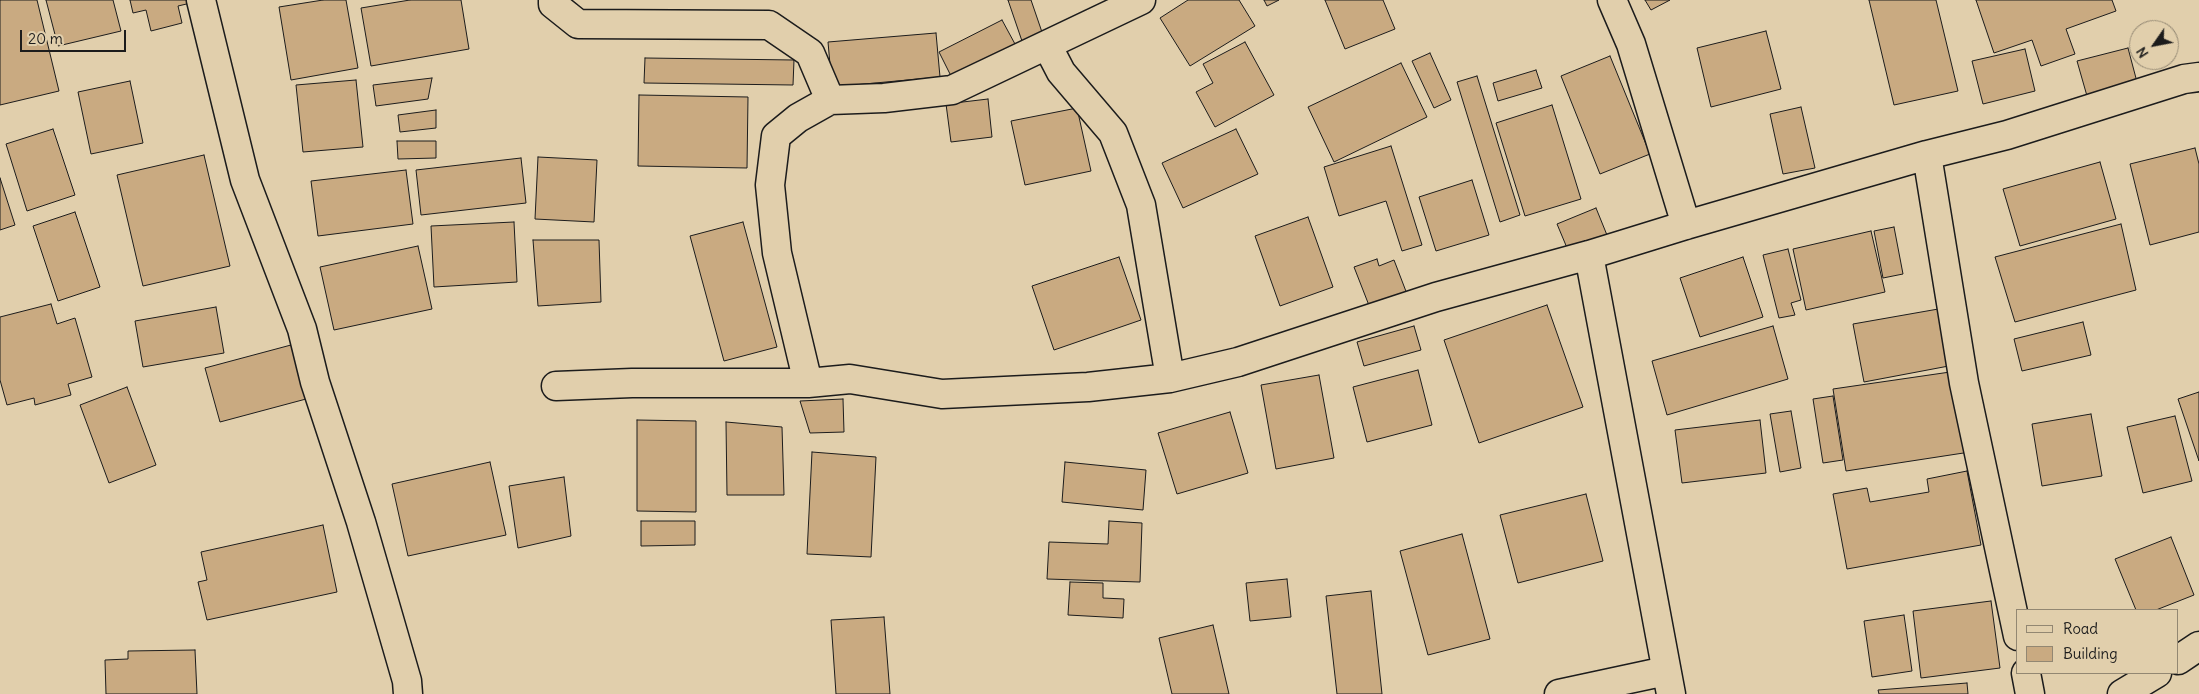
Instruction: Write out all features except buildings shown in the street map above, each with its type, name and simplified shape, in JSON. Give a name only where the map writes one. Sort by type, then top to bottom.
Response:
[{"type":"street","points":[[201,0],[245,180],[302,330],[315,382],[364,531],[407,681],[408,694]]},
{"type":"street","points":[[553,0],[553,4],[578,24],[769,25],[810,53],[830,100]]},
{"type":"street","points":[[808,383],[777,253],[770,186],[776,136],[798,118],[830,100],[884,98],[952,90],[1141,0]]},
{"type":"street","points":[[1612,0],[1631,44],[1686,225]]},
{"type":"street","points":[[1047,45],[1061,72],[1113,133],[1141,204],[1170,378]]},
{"type":"street","points":[[556,386],[632,383],[808,383],[850,379],[942,394],[1088,387],[1170,378],[1238,362],[1436,297],[1589,255],[1927,155],[2007,135],[2184,79],[2199,77]]},
{"type":"street","points":[[1927,155],[1964,383],[2016,627]]},
{"type":"street","points":[[1559,694],[1668,682],[1589,255]]},
{"type":"street","points":[[2179,659],[2199,646]]},
{"type":"street","points":[[2026,674],[2030,694]]},
{"type":"street","points":[[2122,694],[2155,674]]}]
